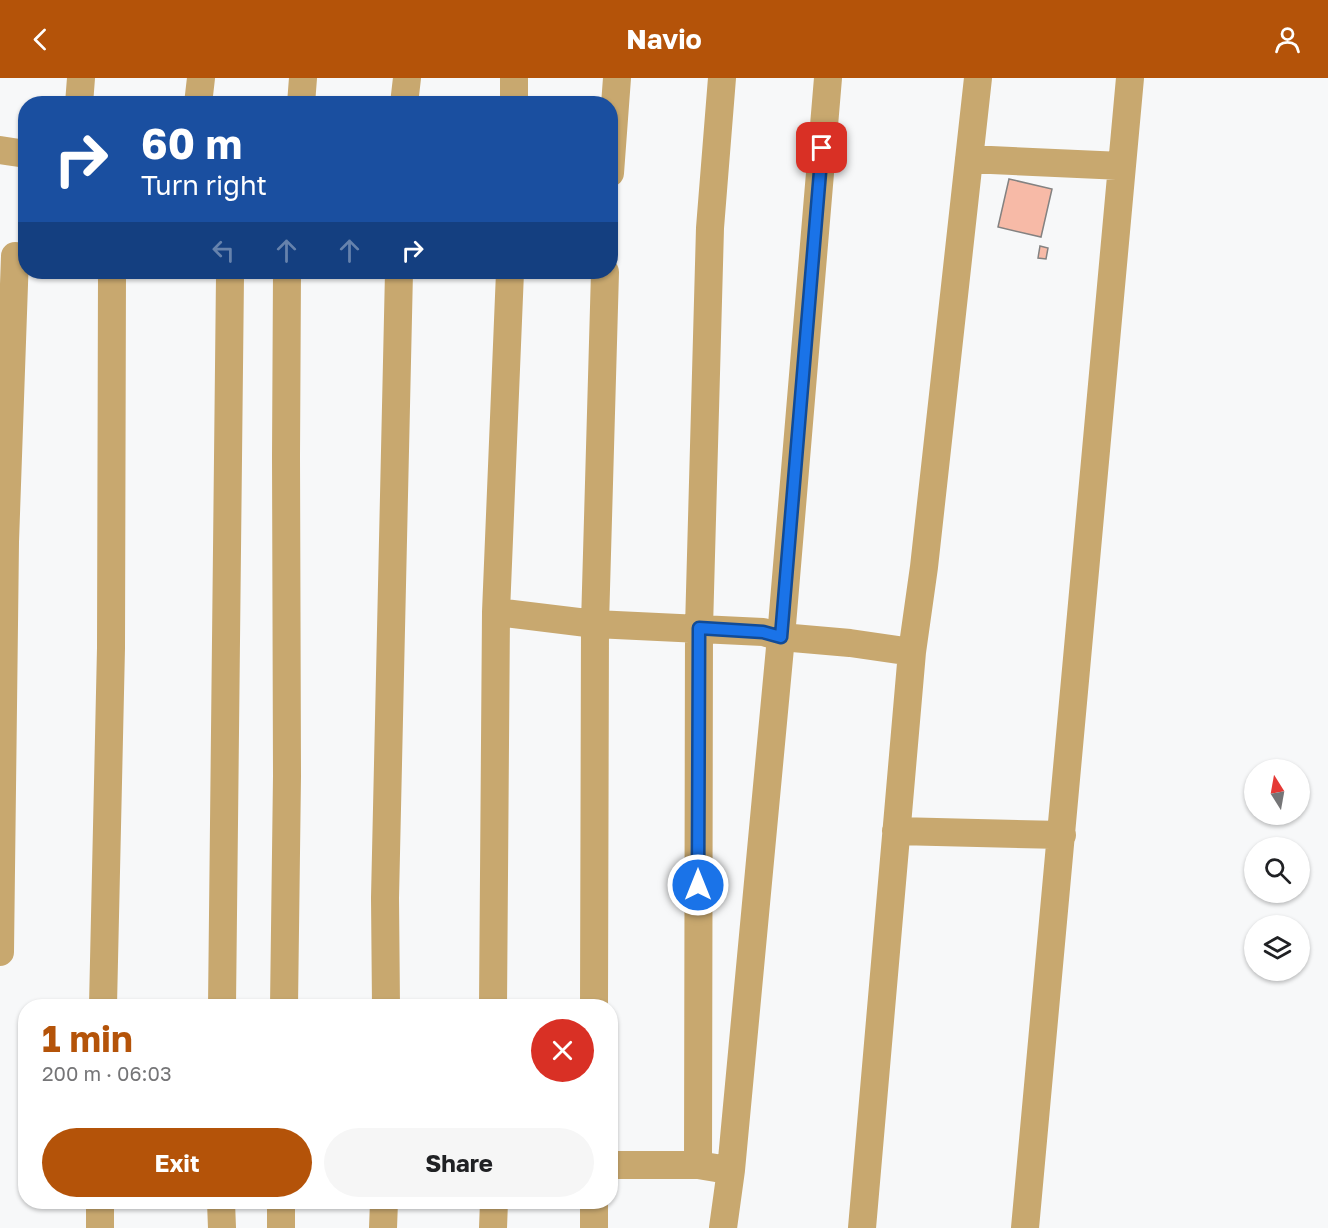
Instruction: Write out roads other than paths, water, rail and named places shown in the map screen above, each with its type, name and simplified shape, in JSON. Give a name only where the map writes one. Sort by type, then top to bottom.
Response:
[{"type":"street","points":[[80,96],[81,78]]},
{"type":"street","points":[[199,96],[201,78]]},
{"type":"street","points":[[302,96],[303,78]]},
{"type":"street","points":[[405,96],[407,78]]},
{"type":"street","points":[[514,78],[514,96]]},
{"type":"street","points":[[616,96],[617,78]]},
{"type":"street","points":[[698,1165],[699,628],[710,228],[722,78]]},
{"type":"street","points":[[723,1228],[731,1170],[781,637],[828,78]]},
{"type":"street","points":[[862,1228],[912,652],[924,567],[978,78]]},
{"type":"street","points":[[1026,1228],[1130,78]]},
{"type":"street","points":[[0,150],[18,153]]},
{"type":"street","points":[[969,159],[1122,166]]},
{"type":"street","points":[[0,952],[5,542],[15,256]]},
{"type":"street","points":[[103,999],[111,648],[112,279]]},
{"type":"street","points":[[222,999],[230,279]]},
{"type":"street","points":[[284,999],[287,776],[287,279]]},
{"type":"street","points":[[386,999],[385,886],[399,279]]},
{"type":"street","points":[[493,999],[496,612],[510,279]]},
{"type":"street","points":[[594,999],[595,624],[605,279]]},
{"type":"street","points":[[496,612],[595,624],[763,632],[781,637],[850,643],[912,652]]},
{"type":"street","points":[[896,831],[1062,835]]},
{"type":"street","points":[[618,1165],[698,1165],[731,1170]]},
{"type":"street","points":[[100,1209],[100,1228]]},
{"type":"street","points":[[221,1209],[222,1228]]},
{"type":"street","points":[[281,1209],[281,1228]]},
{"type":"street","points":[[383,1228],[384,1209]]},
{"type":"street","points":[[493,1228],[494,1209]]},
{"type":"street","points":[[594,1209],[594,1228]]}]
